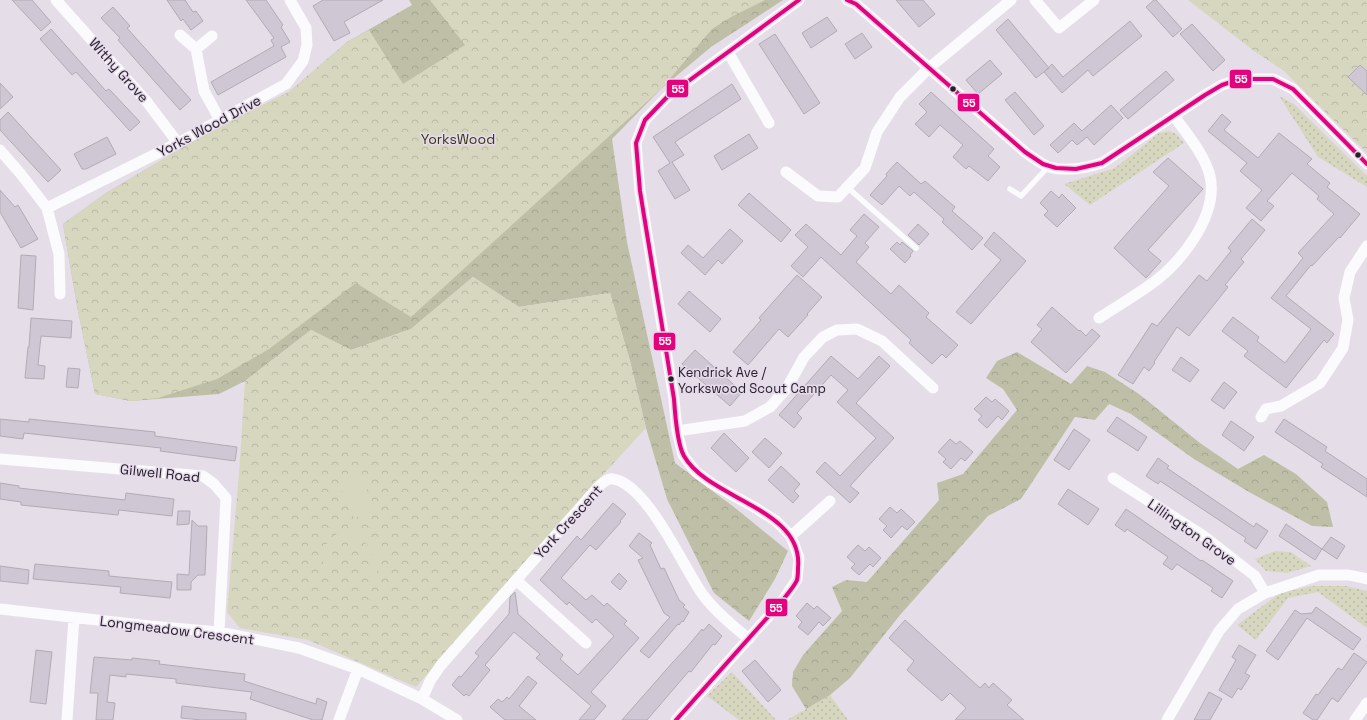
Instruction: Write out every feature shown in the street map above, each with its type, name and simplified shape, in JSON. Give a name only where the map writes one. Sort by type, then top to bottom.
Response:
[{"type":"street","name":"Withy Grove","points":[[56,0],[148,102],[178,143]]},
{"type":"street","points":[[676,720],[783,600],[797,579],[799,558],[791,536],[776,521],[711,483],[696,472],[683,455],[677,430],[674,399],[640,191],[636,143],[645,120],[668,96],[799,0]]},
{"type":"street","points":[[848,0],[856,4],[1025,152],[1048,167],[1083,169],[1102,163],[1222,85],[1240,79],[1273,79],[1293,89],[1367,164]]},
{"type":"street","points":[[786,172],[818,196],[838,197],[865,168],[877,132],[900,97],[929,68],[1012,0]]},
{"type":"street","points":[[1035,0],[1059,28],[1094,0]]},
{"type":"street","name":"Yorks Wood Drive","points":[[47,208],[178,143],[286,84],[303,62],[307,45],[306,28],[292,1]]},
{"type":"street","points":[[180,35],[196,49],[204,91],[220,120]]},
{"type":"street","points":[[196,49],[212,36]]},
{"type":"street","points":[[728,52],[769,123]]},
{"type":"street","points":[[1098,318],[1148,287],[1165,272],[1182,254],[1199,231],[1204,218],[1209,202],[1211,185],[1210,175],[1206,163],[1174,116]]},
{"type":"street","points":[[0,150],[47,208],[59,254],[60,294]]},
{"type":"street","points":[[1261,417],[1266,409],[1281,406],[1320,383],[1343,348],[1348,320],[1344,298],[1350,272],[1367,246]]},
{"type":"street","points":[[677,430],[745,421],[770,407],[787,388],[804,357],[823,338],[837,330],[858,329],[882,341],[933,388]]},
{"type":"street","name":"Gilwell Road","points":[[0,458],[203,476],[214,484],[226,498],[219,632]]},
{"type":"street","name":"Lillington Grove","points":[[1113,478],[1205,537],[1254,576],[1265,593]]},
{"type":"street","name":"York Crescent","points":[[422,698],[430,681],[441,665],[600,485],[607,480],[613,479],[626,484],[645,503],[662,524],[702,593],[730,623],[748,639]]},
{"type":"street","points":[[791,536],[830,501]]},
{"type":"street","points":[[1167,720],[1218,631],[1238,609],[1265,593],[1319,576],[1349,575],[1367,579]]},
{"type":"street","points":[[516,580],[586,643]]},
{"type":"street","name":"Longmeadow Crescent","points":[[0,609],[74,618],[219,632],[299,648],[358,668],[422,698],[457,720]]},
{"type":"street","points":[[67,720],[74,618]]},
{"type":"street","points":[[338,720],[358,668]]},
{"type":"street","points":[[1355,720],[1367,703]]},
{"type":"lane","points":[[1010,189],[1021,196],[1048,167]]},
{"type":"lane","points":[[847,187],[916,248]]},
{"type":"green space","name":"YorksWood","points":[[409,0],[783,0],[711,47],[662,88],[612,139],[627,242],[675,463],[734,507],[788,551],[775,579],[749,621],[714,593],[667,499],[646,428],[630,361],[610,293],[519,307],[473,277],[411,329],[351,350],[311,330],[245,381],[219,394],[131,401],[95,394],[77,306],[63,224],[106,193],[209,132],[289,92],[347,42],[412,5]]},
{"type":"green space","name":"YorksWood","points":[[430,0],[765,0],[731,17],[712,29],[662,88],[411,317],[356,283],[269,349],[217,379],[158,398],[131,401],[95,394],[77,306],[63,224],[106,193],[209,132],[289,92],[347,42],[369,30],[403,84],[465,45]]},
{"type":"green space","points":[[1188,0],[1367,0],[1367,153],[1284,71],[1254,51]]},
{"type":"green space","points":[[1279,96],[1294,104],[1367,176],[1367,187],[1318,157]]},
{"type":"green space","points":[[1169,131],[1176,134],[1184,143],[1090,205],[1064,184],[1115,168],[1159,133]]},
{"type":"green space","points":[[473,277],[519,307],[610,293],[630,361],[646,428],[589,490],[416,687],[308,640],[240,628],[227,612],[245,381],[311,330],[351,350],[411,329]]},
{"type":"green space","points":[[1017,352],[1071,384],[1087,366],[1105,372],[1139,394],[1200,443],[1238,469],[1264,455],[1296,474],[1327,502],[1333,527],[1312,526],[1249,492],[1194,459],[1131,414],[1109,404],[1095,420],[1075,417],[1021,499],[988,516],[900,615],[850,678],[830,695],[806,709],[792,686],[793,672],[803,655],[842,611],[832,587],[846,580],[867,582],[939,500],[937,483],[963,474],[1017,410],[1003,389],[986,378],[997,361]]},
{"type":"green space","points":[[360,474],[375,509],[354,518],[339,484]]},
{"type":"green space","points":[[348,529],[367,535],[374,540],[379,547],[381,554],[380,563],[371,580],[366,572],[372,560],[371,550],[365,543],[356,538],[347,538],[338,542],[333,551],[333,566],[325,570],[323,556],[327,544],[336,535]]},
{"type":"green space","points":[[1275,551],[1291,552],[1311,566],[1287,573],[1266,571],[1255,559]]},
{"type":"green space","points":[[1312,586],[1346,586],[1367,591],[1367,628],[1318,592],[1288,598],[1256,640],[1237,625],[1280,593]]},
{"type":"green space","points":[[732,672],[776,720],[739,720],[707,696]]},
{"type":"green space","points":[[830,695],[848,720],[787,720]]},
{"type":"building","points":[[12,0],[32,0],[51,22],[41,31]]},
{"type":"building","points":[[167,0],[185,0],[193,12],[196,11],[203,21],[191,30],[183,19],[181,21]]},
{"type":"building","points":[[246,0],[266,0],[283,25],[281,27],[290,42],[281,47],[286,57],[218,95],[211,82],[274,46],[271,40],[274,38]]},
{"type":"building","points":[[323,0],[383,0],[344,22],[350,33],[334,41],[313,6]]},
{"type":"building","points":[[896,0],[923,0],[935,14],[919,27]]},
{"type":"building","points":[[1156,0],[1182,29],[1173,37],[1146,7]]},
{"type":"building","points":[[113,7],[130,26],[127,28],[191,100],[180,110],[118,40],[120,38],[101,18]]},
{"type":"building","points":[[827,17],[837,31],[811,48],[802,33]]},
{"type":"building","points":[[1008,19],[1049,68],[1036,78],[996,30]]},
{"type":"building","points":[[1130,21],[1142,36],[1093,76],[1088,70],[1062,93],[1044,72],[1052,64],[1063,77]]},
{"type":"building","points":[[1192,24],[1225,60],[1213,71],[1180,34]]},
{"type":"building","points":[[51,29],[106,91],[109,89],[140,122],[130,131],[76,72],[72,75],[40,39]]},
{"type":"building","points":[[862,33],[872,47],[855,59],[845,44]]},
{"type":"building","points":[[775,34],[820,103],[804,114],[759,44]]},
{"type":"building","points":[[990,60],[1002,74],[978,94],[966,80]]},
{"type":"building","points":[[1360,65],[1367,71],[1367,95],[1348,77]]},
{"type":"building","points":[[1166,71],[1174,80],[1128,119],[1120,110]]},
{"type":"building","points":[[0,83],[13,97],[0,109]]},
{"type":"building","points":[[732,84],[741,99],[675,142],[684,155],[672,162],[690,190],[675,199],[658,171],[670,163],[653,137]]},
{"type":"building","points":[[931,92],[994,149],[988,156],[1000,167],[988,181],[969,166],[966,169],[953,157],[963,145],[940,125],[929,137],[915,124],[927,112],[919,104]]},
{"type":"building","points":[[1015,92],[1044,126],[1034,135],[1005,100]]},
{"type":"building","points":[[1111,105],[1123,118],[1094,145],[1087,137],[1077,145],[1072,140],[1058,153],[1050,145],[1074,123],[1082,131]]},
{"type":"building","points":[[8,112],[61,170],[48,182],[0,130],[0,120]]},
{"type":"building","points":[[1222,114],[1231,122],[1224,130],[1258,158],[1279,133],[1312,159],[1307,164],[1330,183],[1327,187],[1360,214],[1340,238],[1339,237],[1312,266],[1311,265],[1286,296],[1334,334],[1327,343],[1324,340],[1286,388],[1244,356],[1248,351],[1222,331],[1233,317],[1259,337],[1257,341],[1285,363],[1311,329],[1271,298],[1303,258],[1298,253],[1334,214],[1317,199],[1319,196],[1292,173],[1267,201],[1274,206],[1261,221],[1246,208],[1262,190],[1240,171],[1247,163],[1208,131]]},
{"type":"building","points":[[749,134],[758,148],[722,170],[714,156]]},
{"type":"building","points":[[107,137],[116,154],[86,169],[82,169],[74,154]]},
{"type":"building","points":[[1168,158],[1203,189],[1148,250],[1161,261],[1146,278],[1114,248],[1169,186],[1153,172]]},
{"type":"building","points":[[897,162],[921,184],[925,181],[955,207],[952,211],[983,238],[972,250],[942,222],[944,219],[914,192],[910,196],[899,186],[882,205],[870,195]]},
{"type":"building","points":[[0,190],[15,207],[18,205],[38,239],[21,248],[0,212]]},
{"type":"building","points":[[1051,191],[1059,198],[1062,194],[1076,208],[1057,227],[1044,215],[1048,211],[1040,203]]},
{"type":"building","points":[[749,193],[791,230],[781,242],[738,205]]},
{"type":"building","points":[[864,214],[879,227],[865,243],[869,247],[856,262],[891,294],[899,285],[929,313],[926,317],[958,345],[946,358],[942,354],[932,364],[909,343],[911,340],[821,257],[803,277],[791,266],[808,247],[795,235],[806,224],[841,255],[857,236],[850,230]]},
{"type":"building","points":[[1252,219],[1265,230],[1241,259],[1244,262],[1225,285],[1228,287],[1189,336],[1177,327],[1149,371],[1144,367],[1133,384],[1118,375],[1152,323],[1157,326],[1199,275],[1207,281],[1231,251],[1228,248]]},
{"type":"building","points":[[918,224],[929,234],[919,245],[908,235]]},
{"type":"building","points":[[730,229],[743,241],[722,264],[718,260],[705,275],[681,253],[688,245],[703,258]]},
{"type":"building","points":[[994,232],[1026,261],[971,324],[956,312],[1001,260],[984,245]]},
{"type":"building","points":[[897,242],[900,245],[902,242],[913,251],[905,263],[890,249]]},
{"type":"building","points":[[21,255],[36,256],[33,310],[18,308]]},
{"type":"building","points":[[797,275],[822,297],[788,337],[779,329],[748,365],[733,352],[761,320],[759,318]]},
{"type":"building","points":[[689,291],[721,319],[710,332],[678,304]]},
{"type":"building","points":[[1052,307],[1086,336],[1092,329],[1100,336],[1066,373],[1031,342],[1042,329],[1037,325]]},
{"type":"building","points":[[31,318],[72,321],[71,338],[41,336],[38,365],[45,366],[44,379],[25,378]]},
{"type":"building","points":[[695,350],[742,392],[730,406],[682,364]]},
{"type":"building","points":[[831,356],[858,379],[879,356],[890,366],[856,403],[894,438],[850,486],[859,493],[850,503],[816,472],[825,462],[840,476],[876,438],[837,402],[848,390],[831,375],[797,413],[802,418],[794,428],[779,415]]},
{"type":"building","points":[[1181,357],[1199,370],[1190,382],[1172,370]]},
{"type":"building","points":[[68,368],[80,369],[78,388],[66,387]]},
{"type":"building","points":[[1224,382],[1237,392],[1224,409],[1211,400]]},
{"type":"building","points":[[986,397],[992,402],[995,399],[1009,411],[1002,420],[998,416],[987,428],[978,420],[982,416],[974,409]]},
{"type":"building","points":[[1117,417],[1147,437],[1138,451],[1107,431]]},
{"type":"building","points":[[0,419],[29,422],[29,419],[155,432],[155,436],[237,447],[235,461],[160,451],[161,448],[24,433],[23,439],[0,436]]},
{"type":"building","points":[[1284,419],[1327,447],[1325,451],[1367,479],[1367,497],[1321,467],[1323,464],[1275,432]]},
{"type":"building","points":[[1231,421],[1254,437],[1244,451],[1222,435]]},
{"type":"building","points":[[1074,429],[1090,440],[1069,470],[1054,460]]},
{"type":"building","points":[[724,433],[749,458],[736,472],[711,448]]},
{"type":"building","points":[[765,438],[782,453],[769,468],[752,452]]},
{"type":"building","points":[[950,439],[956,444],[960,441],[973,452],[965,461],[961,458],[951,469],[943,462],[946,459],[938,452]]},
{"type":"building","points":[[1158,458],[1169,466],[1167,468],[1254,527],[1256,523],[1268,531],[1256,549],[1244,541],[1246,538],[1222,522],[1160,481],[1158,484],[1146,476]]},
{"type":"building","points":[[781,466],[800,484],[794,491],[799,496],[793,503],[768,480]]},
{"type":"building","points":[[0,483],[19,486],[19,488],[125,500],[126,493],[174,499],[172,516],[119,510],[118,515],[21,505],[21,502],[0,499]]},
{"type":"building","points":[[1068,489],[1099,509],[1088,525],[1058,504]]},
{"type":"building","points":[[613,503],[626,514],[620,521],[621,522],[596,550],[590,545],[561,578],[586,600],[592,595],[604,606],[607,603],[627,621],[624,624],[639,638],[591,692],[606,706],[594,720],[579,720],[591,706],[536,658],[540,654],[514,632],[485,665],[490,670],[469,696],[466,694],[464,696],[452,685],[479,656],[475,653],[509,614],[510,597],[515,592],[518,614],[563,655],[560,659],[578,675],[614,636],[596,619],[592,623],[569,602],[567,605],[540,580],[577,536],[581,540]]},
{"type":"building","points":[[890,507],[897,513],[901,509],[915,522],[907,530],[902,526],[891,538],[883,530],[887,526],[879,519]]},
{"type":"building","points":[[1126,509],[1201,561],[1202,560],[1233,581],[1222,598],[1211,591],[1213,588],[1177,564],[1172,570],[1163,564],[1168,557],[1127,529],[1125,532],[1115,525]]},
{"type":"building","points":[[178,511],[190,511],[189,524],[177,525]]},
{"type":"building","points":[[192,520],[198,526],[207,526],[205,575],[198,575],[191,582],[191,590],[177,590],[177,574],[189,575]]},
{"type":"building","points":[[1286,524],[1322,549],[1315,560],[1279,536]]},
{"type":"building","points":[[639,533],[652,543],[650,545],[661,569],[664,568],[679,600],[685,605],[683,607],[689,612],[683,622],[682,621],[679,625],[678,624],[649,658],[640,651],[670,617],[664,613],[638,560],[643,558],[629,546]]},
{"type":"building","points":[[1331,537],[1345,546],[1337,559],[1322,549]]},
{"type":"building","points":[[858,545],[865,551],[869,547],[881,558],[873,567],[870,564],[859,575],[851,568],[855,564],[847,557]]},
{"type":"building","points":[[35,564],[109,571],[109,576],[172,582],[170,598],[120,593],[121,587],[33,579]]},
{"type":"building","points":[[0,566],[29,570],[28,584],[0,581]]},
{"type":"building","points":[[619,573],[627,581],[620,590],[611,582]]},
{"type":"building","points":[[807,603],[814,609],[817,606],[831,618],[823,626],[819,622],[808,635],[798,627],[802,622],[796,616]]},
{"type":"building","points":[[1316,607],[1361,639],[1353,650],[1307,618],[1278,660],[1266,651],[1295,610],[1301,614],[1312,613]]},
{"type":"building","points":[[905,620],[980,688],[985,683],[989,688],[993,683],[1012,700],[1007,705],[1024,720],[955,720],[966,708],[950,693],[942,701],[907,670],[914,661],[889,638]]},
{"type":"building","points":[[709,624],[722,636],[715,645],[713,644],[691,672],[689,671],[647,720],[622,720],[702,629],[703,631]]},
{"type":"building","points":[[1239,645],[1256,655],[1245,673],[1250,676],[1241,690],[1238,688],[1232,698],[1219,690],[1236,660],[1232,657]]},
{"type":"building","points":[[36,650],[52,652],[46,704],[30,702]]},
{"type":"building","points":[[1354,653],[1367,662],[1338,702],[1332,698],[1317,720],[1313,720],[1303,713],[1316,694],[1318,695],[1338,668],[1342,670]]},
{"type":"building","points":[[94,657],[132,660],[132,658],[160,661],[159,664],[245,674],[244,681],[316,704],[317,698],[327,702],[322,720],[313,720],[250,699],[252,692],[176,683],[176,679],[126,674],[126,677],[110,675],[107,702],[115,703],[113,720],[96,720],[98,693],[90,693]]},
{"type":"building","points":[[755,660],[781,690],[768,702],[742,671]]},
{"type":"building","points":[[528,676],[537,683],[519,706],[536,720],[505,720],[490,707],[498,699],[502,702],[507,697],[509,699]]},
{"type":"building","points":[[1209,692],[1222,699],[1210,720],[1194,720]]},
{"type":"building","points":[[182,706],[246,713],[246,720],[202,720],[181,718]]},
{"type":"transit line","name":"55","points":[[676,720],[783,600],[797,580],[798,568],[796,548],[786,531],[771,518],[753,506],[713,484],[696,471],[684,456],[682,451],[678,437],[674,399],[640,191],[636,143],[645,120],[668,96],[799,0]]},
{"type":"transit line","name":"55","points":[[847,0],[856,4],[1025,152],[1043,164],[1056,168],[1076,169],[1102,163],[1205,95],[1222,85],[1240,79],[1273,79],[1293,89],[1367,164]]},
{"type":"place","name":"Kendrick Ave / Yorkswood Scout Camp","points":[[671,379]]}]
